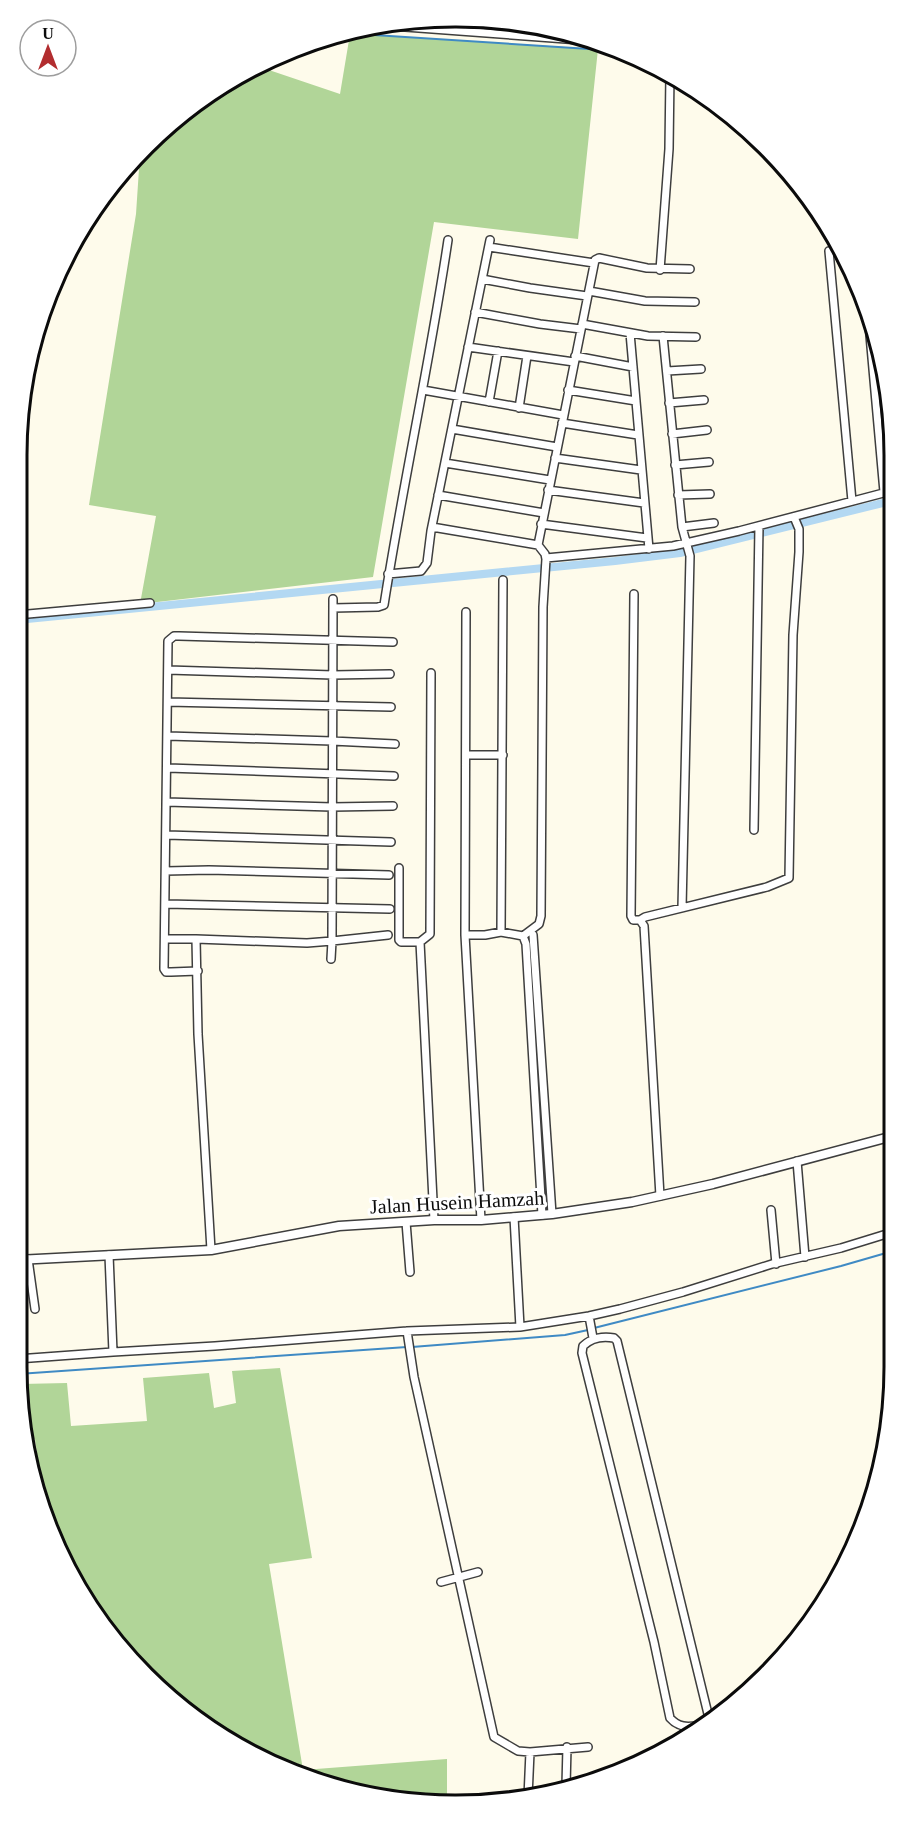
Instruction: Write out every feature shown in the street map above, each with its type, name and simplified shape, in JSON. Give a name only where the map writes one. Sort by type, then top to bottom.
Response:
[{"type":"street","points":[[425,28],[546,37]]},
{"type":"street","points":[[660,270],[669,149],[670,84]]},
{"type":"street","points":[[333,608],[378,608],[384,605],[401,497],[423,390],[448,240]]},
{"type":"street","points":[[388,576],[421,571],[427,563],[438,495],[489,244],[594,263]]},
{"type":"street","points":[[828,251],[852,501]]},
{"type":"street","points":[[465,935],[501,932],[523,936],[539,924],[541,916],[543,607],[546,559],[538,545],[594,263],[599,258],[660,270],[690,269]]},
{"type":"street","points":[[482,279],[530,288],[645,301],[695,302]]},
{"type":"street","points":[[475,312],[540,324],[648,336],[696,337]]},
{"type":"street","points":[[630,333],[649,549]]},
{"type":"street","points":[[663,336],[678,495],[682,526],[690,556],[682,908]]},
{"type":"street","points":[[468,347],[527,356],[633,366]]},
{"type":"street","points":[[489,402],[498,351]]},
{"type":"street","points":[[519,408],[527,356]]},
{"type":"street","points":[[874,362],[884,456]]},
{"type":"street","points":[[666,371],[700,369]]},
{"type":"street","points":[[423,390],[519,408],[638,435]]},
{"type":"street","points":[[568,390],[636,401]]},
{"type":"street","points":[[669,403],[704,400]]},
{"type":"street","points":[[452,429],[557,447]]},
{"type":"street","points":[[672,434],[707,430]]},
{"type":"street","points":[[555,458],[641,470]]},
{"type":"street","points":[[675,465],[709,462]]},
{"type":"street","points":[[445,463],[550,480]]},
{"type":"street","points":[[548,490],[644,503]]},
{"type":"street","points":[[546,559],[687,544],[884,493]]},
{"type":"street","points":[[438,495],[543,513]]},
{"type":"street","points":[[678,495],[710,495]]},
{"type":"street","points":[[634,594],[631,916],[633,920],[640,920],[766,887],[789,878],[793,635],[799,529],[794,517]]},
{"type":"street","points":[[682,526],[714,523]]},
{"type":"street","points":[[541,524],[647,538]]},
{"type":"street","points":[[432,526],[538,545]]},
{"type":"street","points":[[754,830],[759,526]]},
{"type":"street","points":[[501,932],[503,580]]},
{"type":"street","points":[[331,959],[333,599]]},
{"type":"street","points":[[27,614],[150,603]]},
{"type":"street","points":[[466,612],[465,935],[481,1220]]},
{"type":"street","points":[[198,971],[166,972],[164,969],[168,641],[174,636],[393,642]]},
{"type":"street","points":[[168,670],[333,675],[390,674]]},
{"type":"street","points":[[399,868],[399,940],[401,942],[420,942],[430,934],[431,673]]},
{"type":"street","points":[[168,702],[391,707]]},
{"type":"street","points":[[168,736],[395,744]]},
{"type":"street","points":[[466,755],[503,755]]},
{"type":"street","points":[[168,768],[394,776]]},
{"type":"street","points":[[167,802],[332,807],[393,806]]},
{"type":"street","points":[[167,835],[391,842]]},
{"type":"street","points":[[166,871],[389,875]]},
{"type":"street","points":[[166,904],[390,909]]},
{"type":"street","points":[[640,920],[644,926],[660,1196]]},
{"type":"street","points":[[165,939],[308,943],[388,935]]},
{"type":"street","points":[[533,935],[552,1214]]},
{"type":"street","points":[[523,936],[542,1215]]},
{"type":"street","points":[[196,939],[198,1034],[211,1250]]},
{"type":"street","points":[[420,942],[434,1220]]},
{"type":"street","points":[[526,957],[535,957]]},
{"type":"street","points":[[536,1134],[546,1133]]},
{"type":"street","name":"Jalan Husein Hamzah","points":[[28,1259],[211,1250],[339,1226],[434,1220],[481,1220],[552,1214],[632,1202],[713,1184],[884,1138]]},
{"type":"street","points":[[797,1161],[805,1257]]},
{"type":"street","points":[[771,1210],[776,1264]]},
{"type":"street","points":[[514,1217],[520,1327]]},
{"type":"street","points":[[406,1222],[410,1272]]},
{"type":"street","points":[[27,1358],[520,1327],[590,1318],[884,1235]]},
{"type":"street","points":[[109,1255],[113,1352]]},
{"type":"street","points":[[28,1259],[35,1309]]},
{"type":"street","points":[[590,1318],[593,1337]]},
{"type":"street","points":[[408,1334],[414,1377],[494,1737],[518,1751],[588,1747]]},
{"type":"street","points":[[688,1727],[679,1726],[670,1718],[654,1642],[582,1353],[583,1346],[593,1337],[610,1337],[617,1341],[708,1712]]},
{"type":"street","points":[[441,1582],[478,1572]]},
{"type":"street","points":[[566,1780],[567,1748]]},
{"type":"street","points":[[528,1789],[530,1752]]},
{"type":"green space","points":[[371,35],[587,48],[598,52],[578,239],[434,222],[373,577],[140,604],[156,516],[89,505],[136,214],[139,167],[173,133],[217,99],[269,70],[340,94],[349,41]]},
{"type":"green space","points":[[280,1368],[312,1558],[269,1564],[302,1766],[266,1751],[217,1723],[173,1689],[133,1649],[99,1605],[71,1556],[50,1504],[33,1439],[28,1384],[67,1383],[71,1426],[147,1421],[143,1378],[209,1373],[214,1408],[236,1403],[232,1371]]},
{"type":"green space","points":[[447,1759],[447,1795],[372,1787],[311,1769]]},
{"type":"waterway","points":[[373,35],[590,49]]},
{"type":"waterway","points":[[27,619],[680,553],[884,503]]},
{"type":"waterway","points":[[594,1328],[884,1254]]},
{"type":"waterway","points":[[412,1347],[565,1335],[588,1330]]},
{"type":"waterway","points":[[27,1373],[407,1347]]}]
